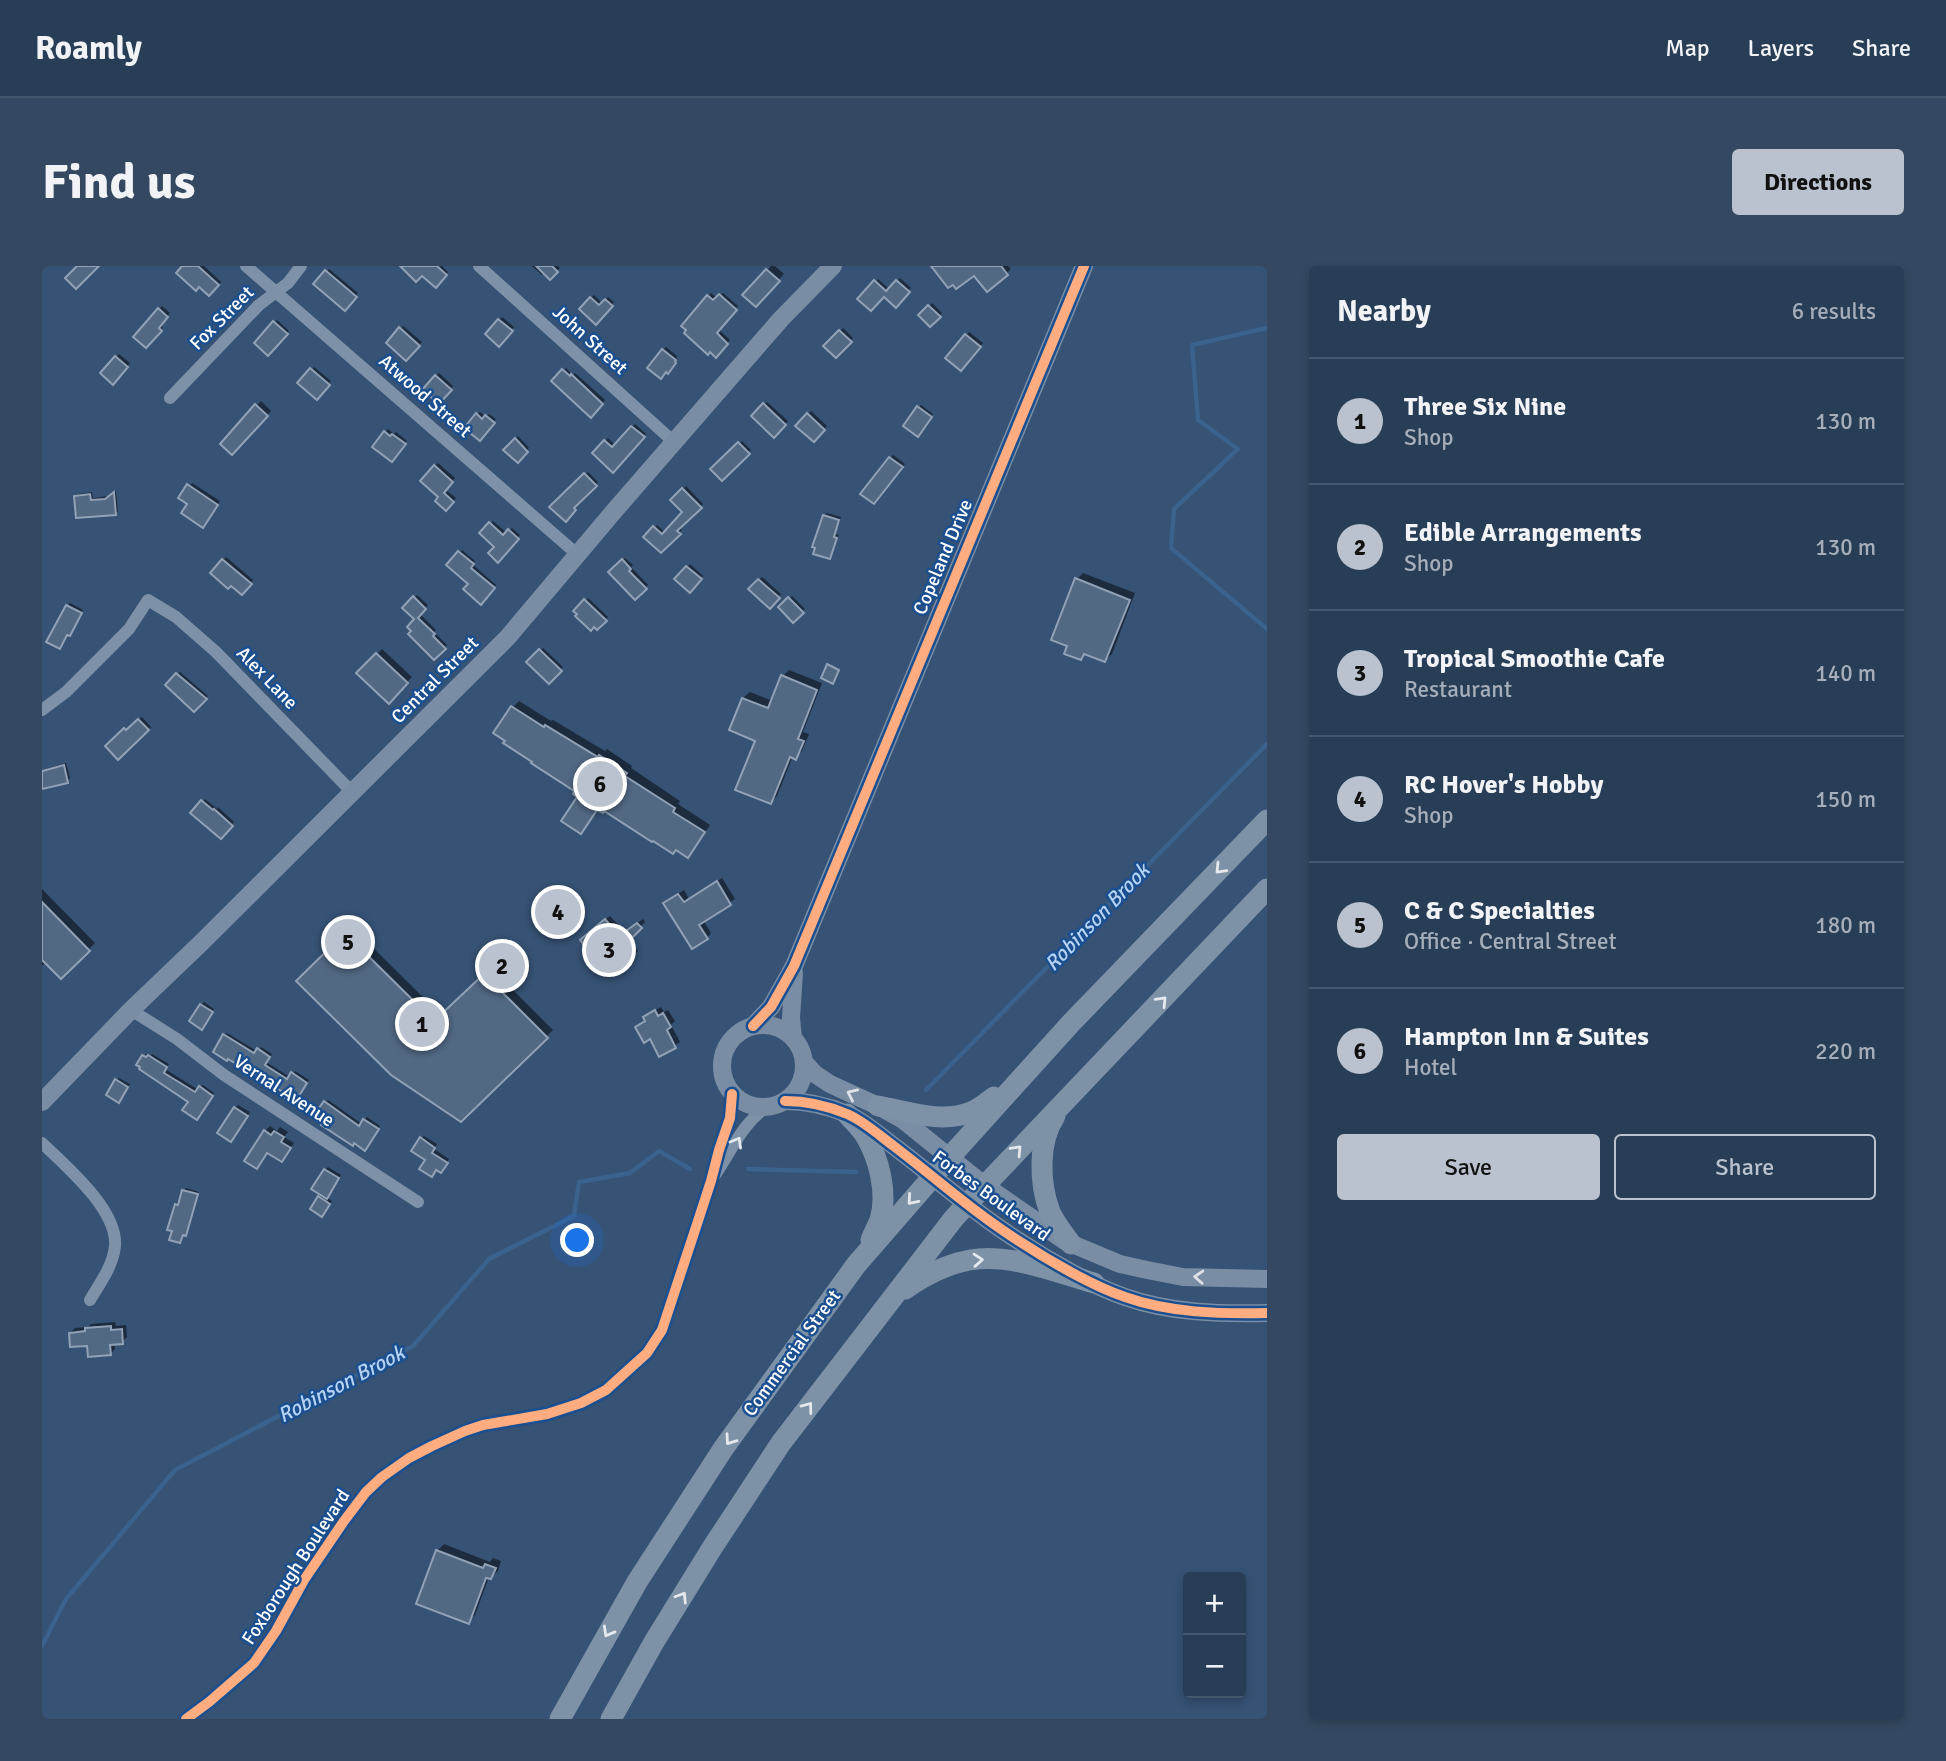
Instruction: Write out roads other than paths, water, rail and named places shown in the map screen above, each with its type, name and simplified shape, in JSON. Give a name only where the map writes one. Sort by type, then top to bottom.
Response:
[{"type":"highway","name":"Commercial Street","points":[[560,1719],[637,1581],[723,1449],[865,1254],[1072,1022],[1267,820]]},
{"type":"highway","points":[[611,1719],[654,1642],[781,1443],[894,1296],[984,1185],[1267,889]]},
{"type":"highway","points":[[878,1106],[928,1116],[956,1115],[971,1112],[1011,1088]]},
{"type":"highway","points":[[1068,1097],[1048,1126],[1042,1178],[1050,1212],[1071,1244]]},
{"type":"highway","points":[[847,1114],[863,1132],[874,1152],[882,1186],[883,1206],[880,1219],[865,1254]]},
{"type":"highway","points":[[894,1296],[937,1271],[971,1259],[1005,1259],[1094,1283]]},
{"type":"street","name":"Atwood Street","points":[[246,266],[578,555]]},
{"type":"street","name":"Fox Street","points":[[170,398],[259,305],[288,283],[300,266]]},
{"type":"street","name":"John Street","points":[[479,266],[675,443]]},
{"type":"street","name":"Central Street","points":[[42,1102],[131,1010],[508,637],[781,319],[833,266]]},
{"type":"street","name":"Copeland Drive","points":[[836,863],[1084,266]]},
{"type":"street","name":"Alex Lane","points":[[42,710],[66,691],[128,629],[148,600],[176,617],[216,652],[351,791]]},
{"type":"street","name":"Foxborough Boulevard","points":[[186,1719],[254,1663],[276,1631],[304,1580],[344,1521],[366,1492],[382,1477],[419,1452],[465,1431],[547,1414],[581,1403],[606,1390],[639,1361],[662,1330],[730,1118],[733,1094],[724,1077],[723,1058],[730,1041],[753,1026],[771,1007],[794,966],[836,863]]},
{"type":"street","name":"Foxborough Boulevard","points":[[794,966],[791,1018],[793,1038],[799,1045],[804,1062]]},
{"type":"street","name":"Vernal Avenue","points":[[131,1010],[177,1039],[224,1075],[418,1202]]},
{"type":"street","points":[[753,1026],[779,1028],[793,1038]]},
{"type":"street","points":[[785,1101],[802,1080],[804,1062]]},
{"type":"street","name":"Forbes Boulevard","points":[[804,1062],[830,1084],[903,1120],[984,1185],[1048,1231],[1071,1244],[1119,1264],[1147,1270],[1183,1276],[1267,1279]]},
{"type":"street","points":[[733,1094],[748,1104],[767,1107]]},
{"type":"street","name":"Foxborough Boulevard","points":[[711,1181],[746,1125],[767,1107],[785,1101]]},
{"type":"street","name":"Forbes Boulevard","points":[[785,1101],[800,1101],[847,1114],[869,1127],[967,1204],[1022,1243],[1094,1283],[1126,1297],[1166,1308],[1224,1314],[1267,1313]]},
{"type":"street","points":[[42,1143],[81,1180],[108,1217],[115,1244],[110,1268],[90,1300]]},
{"type":"waterway","name":"Robinson Brook","points":[[1267,328],[1192,345],[1198,420],[1238,449],[1174,509],[1171,548],[1267,629]]},
{"type":"waterway","name":"Robinson Brook","points":[[926,1090],[1267,744]]},
{"type":"waterway","name":"Robinson Brook","points":[[42,1646],[66,1599],[175,1470],[413,1346],[489,1259],[574,1216],[579,1182],[630,1173],[659,1151],[690,1169]]},
{"type":"waterway","name":"Robinson Brook","points":[[748,1169],[856,1172]]},
{"type":"place","name":"Hampton Inn & Suites","points":[[600,784]]},
{"type":"place","name":"RC Hover's Hobby","points":[[558,912]]},
{"type":"place","name":"C & C Specialties","points":[[348,942]]},
{"type":"place","name":"Tropical Smoothie Cafe","points":[[609,950]]},
{"type":"place","name":"Edible Arrangements","points":[[502,966]]},
{"type":"place","name":"Three Six Nine","points":[[422,1024]]}]
